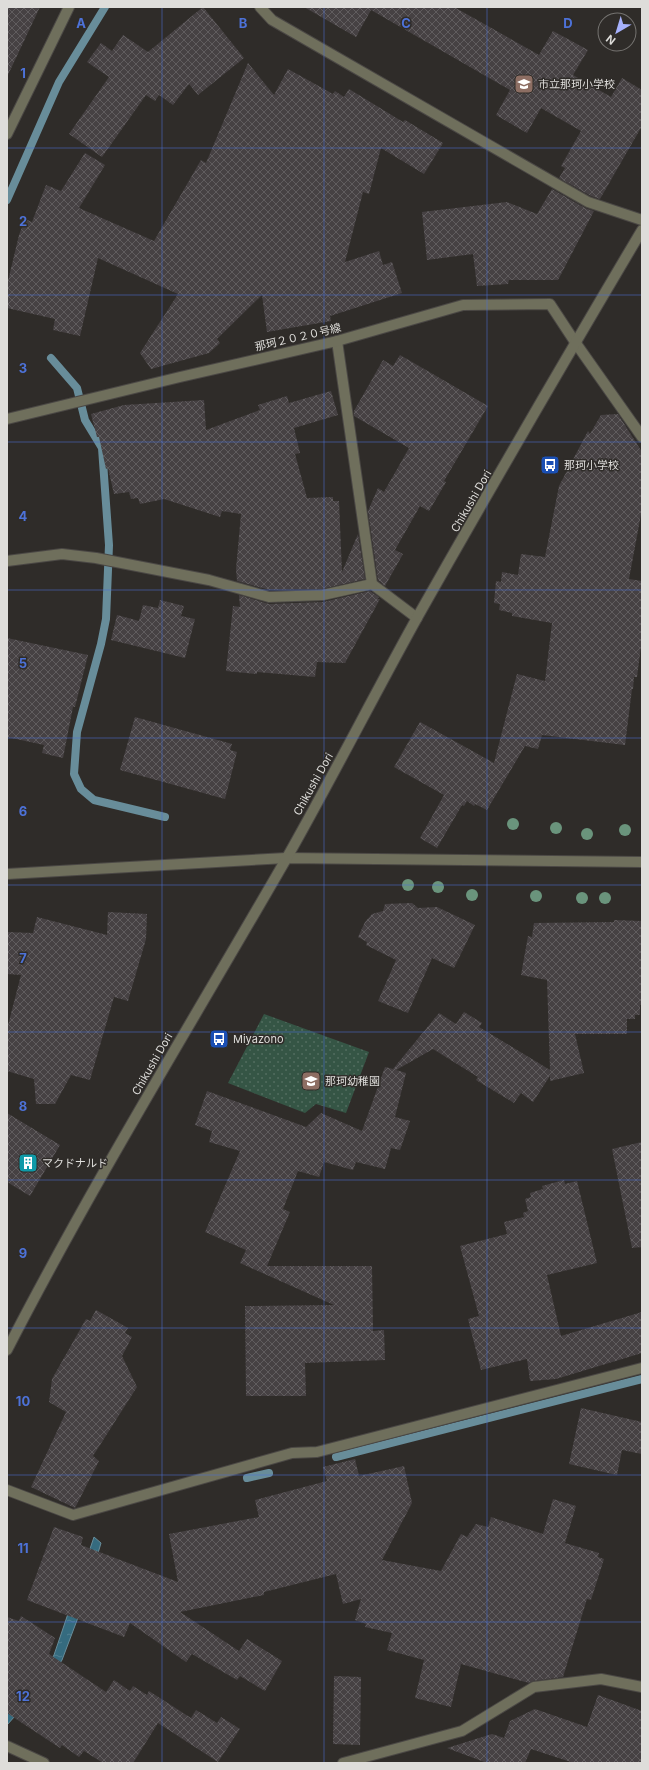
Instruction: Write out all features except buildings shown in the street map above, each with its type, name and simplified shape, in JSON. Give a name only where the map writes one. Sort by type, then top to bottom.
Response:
[{"type":"street","points":[[7,134],[68,7]]},
{"type":"street","points":[[260,7],[272,20],[588,202],[642,220]]},
{"type":"street","name":"Chikushi Dori","points":[[7,1350],[52,1264],[112,1157],[286,858],[418,618],[575,342],[642,230]]},
{"type":"street","name":"那珂２０２０号線","points":[[7,419],[180,376],[337,341],[463,305],[550,304],[575,342]]},
{"type":"street","points":[[337,341],[372,584],[418,618]]},
{"type":"street","points":[[575,342],[642,437]]},
{"type":"street","points":[[7,561],[62,554],[96,558],[209,580],[269,597],[323,595],[372,584]]},
{"type":"street","points":[[7,874],[286,858],[642,862]]},
{"type":"street","points":[[7,1490],[73,1516],[292,1453],[317,1452],[642,1368]]},
{"type":"street","points":[[344,1763],[462,1731],[534,1687],[601,1679],[642,1686]]},
{"type":"street","points":[[7,1746],[44,1763]]},
{"type":"green space","points":[[264,1014],[369,1052],[346,1113],[316,1104],[305,1113],[228,1083]]},
{"type":"water","points":[[94,1537],[101,1543],[82,1607],[62,1660],[55,1671],[7,1725],[7,1713],[48,1665],[54,1655]]},
{"type":"waterway","points":[[7,200],[59,82],[105,7]]},
{"type":"waterway","points":[[51,358],[77,388],[85,420],[102,448],[109,545],[106,619],[101,644],[77,732],[74,774],[81,789],[94,800],[165,817]]},
{"type":"waterway","points":[[336,1457],[642,1379]]},
{"type":"waterway","points":[[247,1478],[269,1473]]},
{"type":"place","name":"市立那珂小学校","points":[[524,84]]},
{"type":"place","name":"那珂小学校","points":[[550,465]]},
{"type":"place","name":"Miyazono","points":[[219,1039]]},
{"type":"place","name":"那珂幼稚園","points":[[311,1081]]},
{"type":"place","name":"マクドナルド","points":[[28,1163]]}]
